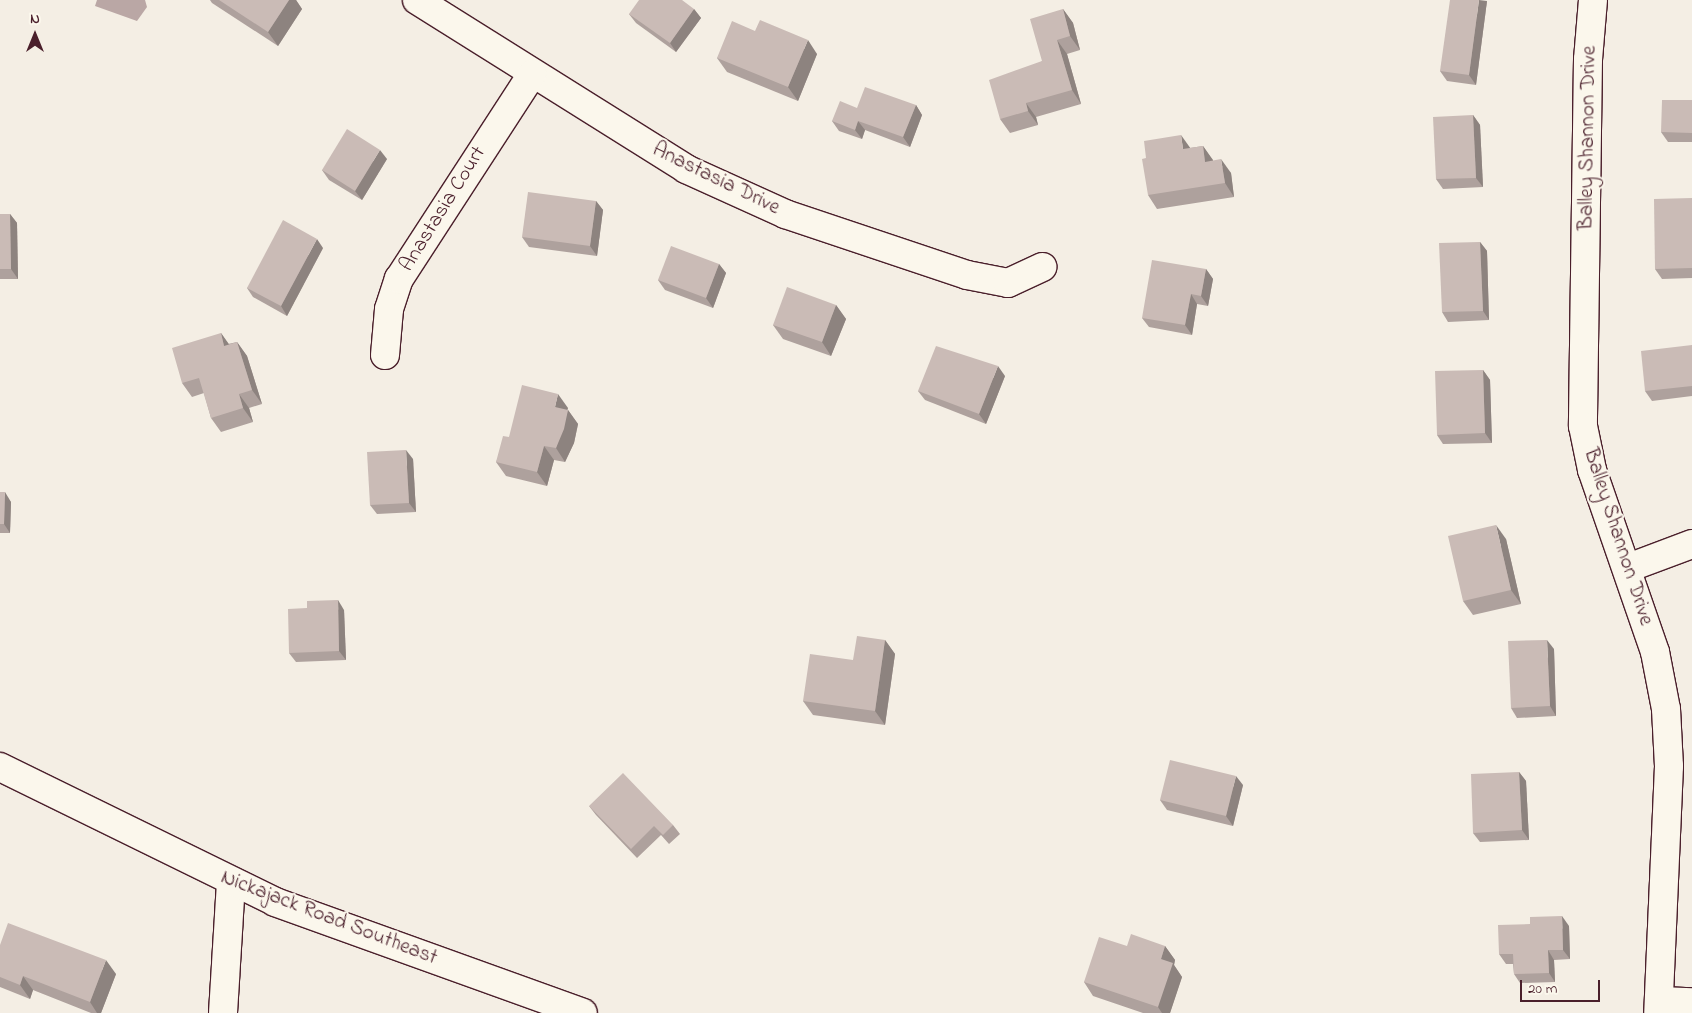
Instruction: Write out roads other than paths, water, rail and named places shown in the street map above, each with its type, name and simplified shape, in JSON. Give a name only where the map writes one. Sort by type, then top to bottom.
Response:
[{"type":"street","name":"Anastasia Drive","points":[[417,0],[686,169],[785,214],[967,275],[1008,283],[1043,267]]},
{"type":"street","name":"Balley Shannon Drive","points":[[1593,0],[1588,59],[1583,426],[1592,470],[1628,568],[1655,652],[1666,709],[1669,766],[1658,1007]]},
{"type":"street","name":"Anastasia Court","points":[[385,356],[389,309],[399,279],[532,74]]},
{"type":"street","points":[[1628,568],[1692,544]]},
{"type":"street","name":"Nickajack Road Southeast","points":[[0,767],[231,882],[584,1013]]},
{"type":"street","points":[[223,1013],[231,882]]},
{"type":"street","points":[[1658,1007],[1692,1002]]}]
